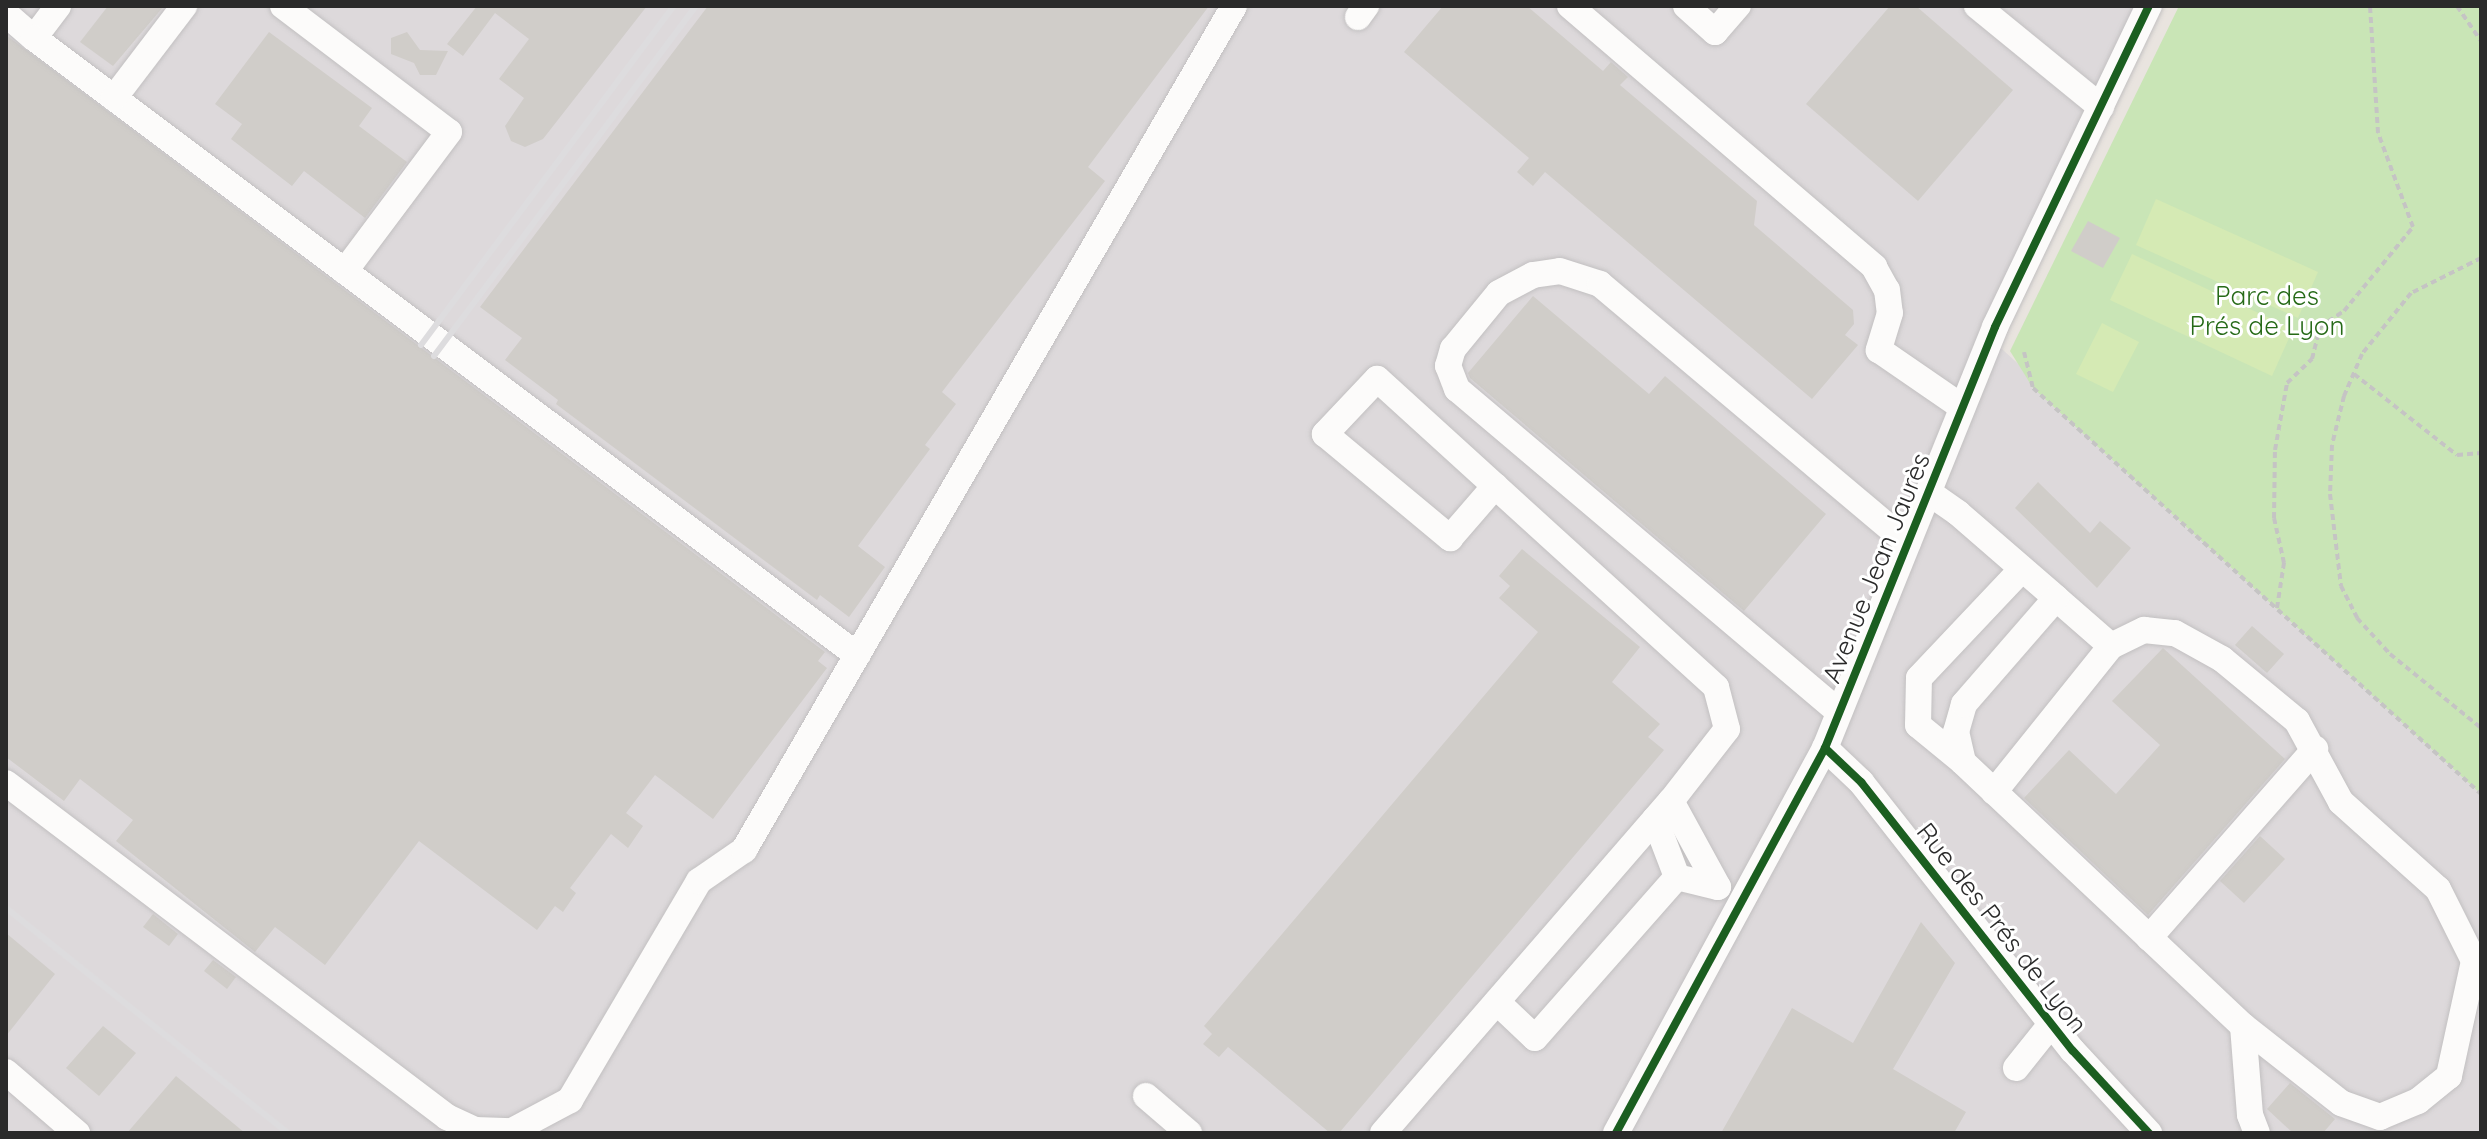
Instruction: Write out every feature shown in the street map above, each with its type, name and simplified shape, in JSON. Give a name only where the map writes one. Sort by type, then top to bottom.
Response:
[{"type":"street","points":[[34,38],[58,6]]},
{"type":"street","points":[[114,98],[184,6]]},
{"type":"street","points":[[283,6],[449,132],[345,271]]},
{"type":"street","points":[[6,783],[447,1117],[475,1130],[512,1131],[570,1100],[699,881],[744,850],[1234,6]]},
{"type":"street","points":[[1570,6],[1874,267],[1887,290],[1890,313],[1879,350],[1962,407]]},
{"type":"street","points":[[1686,6],[1715,32],[1738,6]]},
{"type":"street","points":[[1977,6],[2101,107]]},
{"type":"street","name":"Avenue Jean Jaurès","points":[[1616,1133],[1825,748],[1995,327],[2149,6]]},
{"type":"street","points":[[6,14],[857,655]]},
{"type":"street","points":[[1839,712],[1457,389],[1448,366],[1453,349],[1499,293],[1533,275],[1560,271],[1600,284],[1908,543]]},
{"type":"street","points":[[1383,1133],[1663,810],[1727,729],[1716,687],[1495,486],[1377,379],[1325,434],[1450,538],[1495,486]]},
{"type":"street","points":[[1928,492],[2111,646]]},
{"type":"street","points":[[2022,569],[1919,678],[1918,725],[1963,762],[2243,1026],[2341,1103],[2380,1117]]},
{"type":"street","points":[[1963,762],[1956,732],[1964,704],[2056,598]]},
{"type":"street","points":[[1994,792],[2111,646],[2144,630],[2175,633],[2222,659],[2297,721],[2315,749],[2341,802],[2438,889],[2474,961],[2449,1076],[2418,1101],[2380,1117],[2356,1133]]},
{"type":"street","name":"Rue des Prés de Lyon","points":[[1825,748],[1861,782],[2052,1023],[2149,1133]]},
{"type":"street","points":[[2149,938],[2315,749]]},
{"type":"street","points":[[1663,810],[1677,877]]},
{"type":"street","points":[[1663,810],[1718,887]]},
{"type":"street","points":[[1677,877],[1718,887],[1745,900]]},
{"type":"street","points":[[1497,1002],[1535,1038],[1677,877]]},
{"type":"street","points":[[2016,1068],[2052,1023]]},
{"type":"street","points":[[2243,1026],[2250,1115],[2257,1133]]},
{"type":"street","points":[[6,1072],[77,1133]]},
{"type":"street","points":[[1146,1096],[1189,1133]]},
{"type":"path","points":[[2277,608],[2284,563],[2274,518],[2275,450],[2287,383],[2312,359],[2320,327],[2344,311],[2413,227],[2378,133],[2370,6]]},
{"type":"path","points":[[2457,6],[2481,41]]},
{"type":"path","points":[[2481,258],[2411,293],[2385,320],[2354,374],[2332,445],[2331,537],[2341,586],[2357,618],[2390,654],[2481,728]]},
{"type":"path","points":[[2024,352],[2033,388],[2481,794]]},
{"type":"path","points":[[2354,374],[2457,455],[2481,453]]},
{"type":"shaded area","points":[[6,6],[2139,6],[1992,340],[2481,786],[2481,1133],[6,1133]]},
{"type":"green space","name":"Parc des Prés de Lyon","points":[[2179,6],[2481,6],[2481,794],[2033,388],[2010,351]]},
{"type":"green space","points":[[2156,199],[2318,272],[2298,318],[2136,245]]},
{"type":"green space","points":[[2132,254],[2293,329],[2272,376],[2110,300]]},
{"type":"green space","points":[[2102,323],[2139,342],[2113,392],[2076,374]]},
{"type":"building","points":[[108,6],[164,6],[113,66],[80,42]]},
{"type":"building","points":[[477,6],[647,6],[543,139],[525,147],[511,141],[505,126],[524,98],[499,79],[529,39],[495,13],[463,56],[447,44]]},
{"type":"building","points":[[708,6],[1209,6],[1088,167],[1105,181],[942,392],[956,404],[925,445],[930,449],[858,546],[885,567],[849,617],[820,595],[817,600],[556,404],[558,400],[505,360],[522,338],[480,307]]},
{"type":"building","points":[[1443,6],[1527,6],[1603,71],[1611,62],[1628,77],[1620,85],[1757,201],[1754,225],[1853,310],[1854,324],[1845,335],[1858,345],[1812,399],[1545,172],[1533,186],[1517,172],[1529,158],[1404,52]]},
{"type":"building","points":[[1890,6],[1916,6],[2013,90],[1918,201],[1806,104]]},
{"type":"building","points":[[269,32],[372,108],[359,126],[407,162],[365,218],[304,171],[292,186],[231,139],[242,124],[215,104]]},
{"type":"building","points":[[407,32],[420,50],[448,51],[436,75],[420,75],[414,63],[391,54],[391,38]]},
{"type":"building","points":[[6,35],[825,652],[818,661],[827,668],[713,819],[655,775],[626,813],[643,826],[628,848],[611,834],[570,888],[576,893],[563,912],[555,906],[537,930],[419,841],[325,965],[275,927],[255,952],[116,841],[133,820],[80,779],[64,801],[6,757]]},
{"type":"building","points":[[2088,221],[2120,238],[2103,268],[2071,251]]},
{"type":"building","points":[[1533,296],[1649,394],[1665,376],[1826,514],[1744,611],[1470,378],[1468,373]]},
{"type":"building","points":[[2038,482],[2090,533],[2100,521],[2131,548],[2097,588],[2015,508]]},
{"type":"building","points":[[1522,549],[1640,647],[1612,682],[1660,724],[1648,737],[1664,750],[1339,1133],[1330,1133],[1228,1047],[1219,1057],[1203,1044],[1212,1034],[1204,1026],[1538,632],[1499,598],[1510,586],[1499,576]]},
{"type":"building","points":[[2252,626],[2284,654],[2267,673],[2235,645]]},
{"type":"building","points":[[2163,648],[2285,759],[2148,915],[2024,798],[2069,750],[2116,794],[2160,745],[2112,701]]},
{"type":"building","points":[[2260,836],[2285,859],[2244,903],[2220,881]]},
{"type":"building","points":[[153,914],[178,934],[169,946],[143,927]]},
{"type":"building","points":[[1921,922],[1955,963],[1893,1069],[1966,1112],[1954,1133],[1721,1133],[1792,1008],[1853,1043]]},
{"type":"building","points":[[6,933],[55,974],[6,1036]]},
{"type":"building","points":[[213,960],[236,977],[227,989],[204,971]]},
{"type":"building","points":[[103,1026],[136,1053],[99,1096],[66,1068]]},
{"type":"building","points":[[176,1076],[245,1133],[127,1133]]},
{"type":"building","points":[[2290,1083],[2335,1119],[2323,1133],[2293,1133],[2267,1109]]},
{"type":"railway","points":[[421,345],[674,6]]},
{"type":"railway","points":[[434,356],[696,6]]},
{"type":"railway","points":[[6,908],[288,1133]]},
{"type":"cycle path","points":[[1616,1133],[1825,748],[1995,327],[2149,6]]},
{"type":"cycle path","points":[[1825,748],[1861,782],[2073,1051],[2149,1133]]}]
